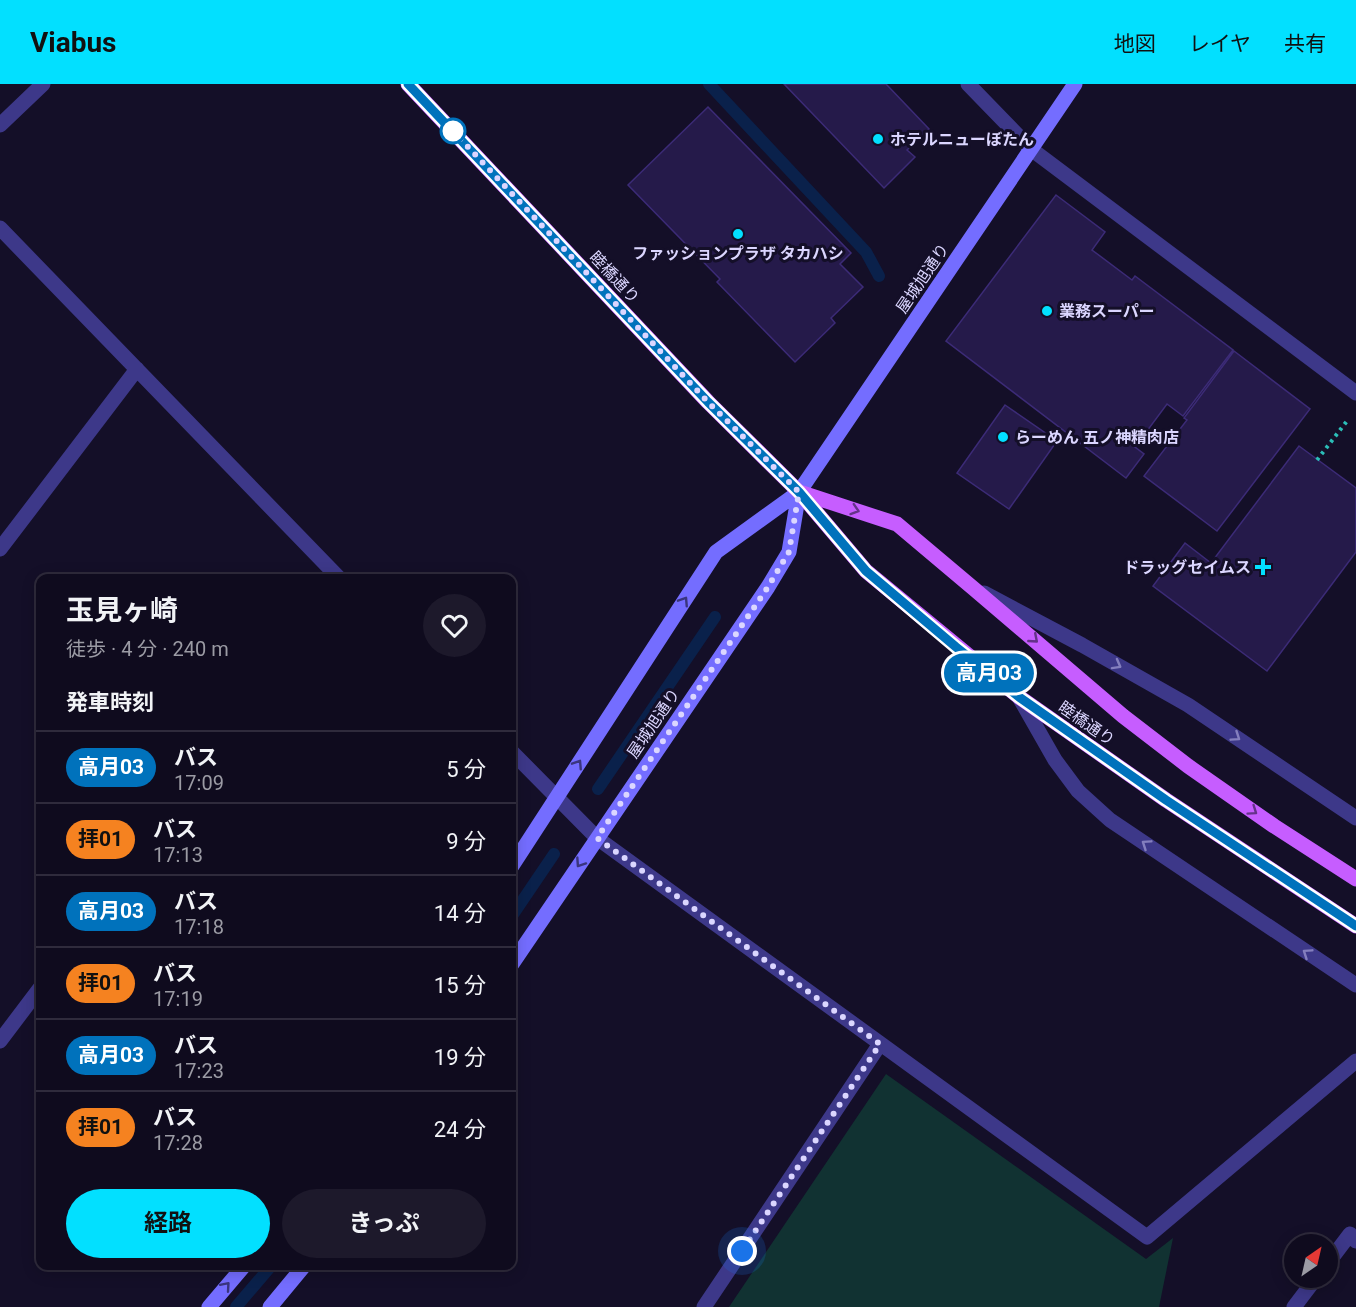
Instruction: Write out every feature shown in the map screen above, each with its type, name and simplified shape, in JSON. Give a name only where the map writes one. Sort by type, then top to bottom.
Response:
[{"type":"main road","name":"睦橋通り","points":[[408,84],[708,402],[799,492],[866,571],[1019,697],[1166,800],[1356,926]]},
{"type":"main road","name":"睦橋通り","points":[[799,492],[897,524],[1123,716],[1188,766],[1356,879]]},
{"type":"street","points":[[0,125],[43,84]]},
{"type":"street","points":[[968,84],[1030,149],[1356,393]]},
{"type":"street","name":"屋城旭通り","points":[[516,860],[716,552],[799,492],[1075,84]]},
{"type":"street","points":[[0,228],[335,574]]},
{"type":"street","points":[[0,549],[137,369]]},
{"type":"street","name":"屋城旭通り","points":[[516,958],[768,587],[789,552],[799,492]]},
{"type":"street","points":[[973,588],[1082,645],[1188,705],[1356,818]]},
{"type":"street","points":[[1019,697],[1060,768],[1078,791],[1110,820],[1356,985]]},
{"type":"street","points":[[516,756],[597,838],[1147,1237],[1356,1060]]},
{"type":"street","points":[[0,1041],[36,993]]},
{"type":"street","points":[[704,1307],[880,1044]]},
{"type":"street","points":[[1338,1250],[1350,1234],[1356,1241]]},
{"type":"street","points":[[209,1307],[241,1270]]},
{"type":"street","points":[[270,1307],[301,1270]]},
{"type":"street","points":[[1294,1307],[1308,1288]]},
{"type":"path","points":[[1317,460],[1350,417]]},
{"type":"green space","points":[[886,1074],[1146,1259],[1173,1238],[1159,1307],[729,1307]]},
{"type":"building","name":"ホテルニューぼたん","points":[[784,84],[886,84],[929,129],[907,150],[915,157],[884,188]]},
{"type":"building","points":[[708,107],[851,253],[840,264],[863,287],[831,318],[835,323],[795,362],[717,282],[720,279],[628,185]]},
{"type":"building","points":[[1056,195],[1105,232],[1092,250],[1132,280],[1135,276],[1233,350],[1183,416],[1167,404],[1135,447],[1144,454],[1126,478],[946,341]]},
{"type":"building","points":[[1234,351],[1310,409],[1217,531],[1144,476],[1187,420],[1184,418]]},
{"type":"building","points":[[1005,405],[1057,441],[1009,509],[957,473]]},
{"type":"building","points":[[1299,446],[1356,488],[1356,552],[1267,671],[1153,586],[1185,543],[1211,563]]},
{"type":"waterway","points":[[709,84],[866,252],[879,276]]},
{"type":"waterway","points":[[598,789],[715,617]]},
{"type":"waterway","points":[[516,910],[554,854]]},
{"type":"waterway","points":[[236,1307],[268,1270]]},
{"type":"bus line","name":"高月03","points":[[408,84],[708,402],[799,492],[866,571],[1019,697],[1166,800],[1356,926]]},
{"type":"place","name":"ホテルニューぼたん","points":[[878,139]]},
{"type":"place","name":"ファッションプラザ タカハシ","points":[[738,234]]},
{"type":"place","name":"業務スーパー","points":[[1047,311]]},
{"type":"place","name":"らーめん 五ノ神精肉店","points":[[1003,437]]},
{"type":"place","name":"ドラッグセイムス","points":[[1263,567]]},
{"type":"route","points":[[453,131],[708,402],[799,492],[789,552],[768,587],[597,838],[880,1044],[742,1251]]}]
